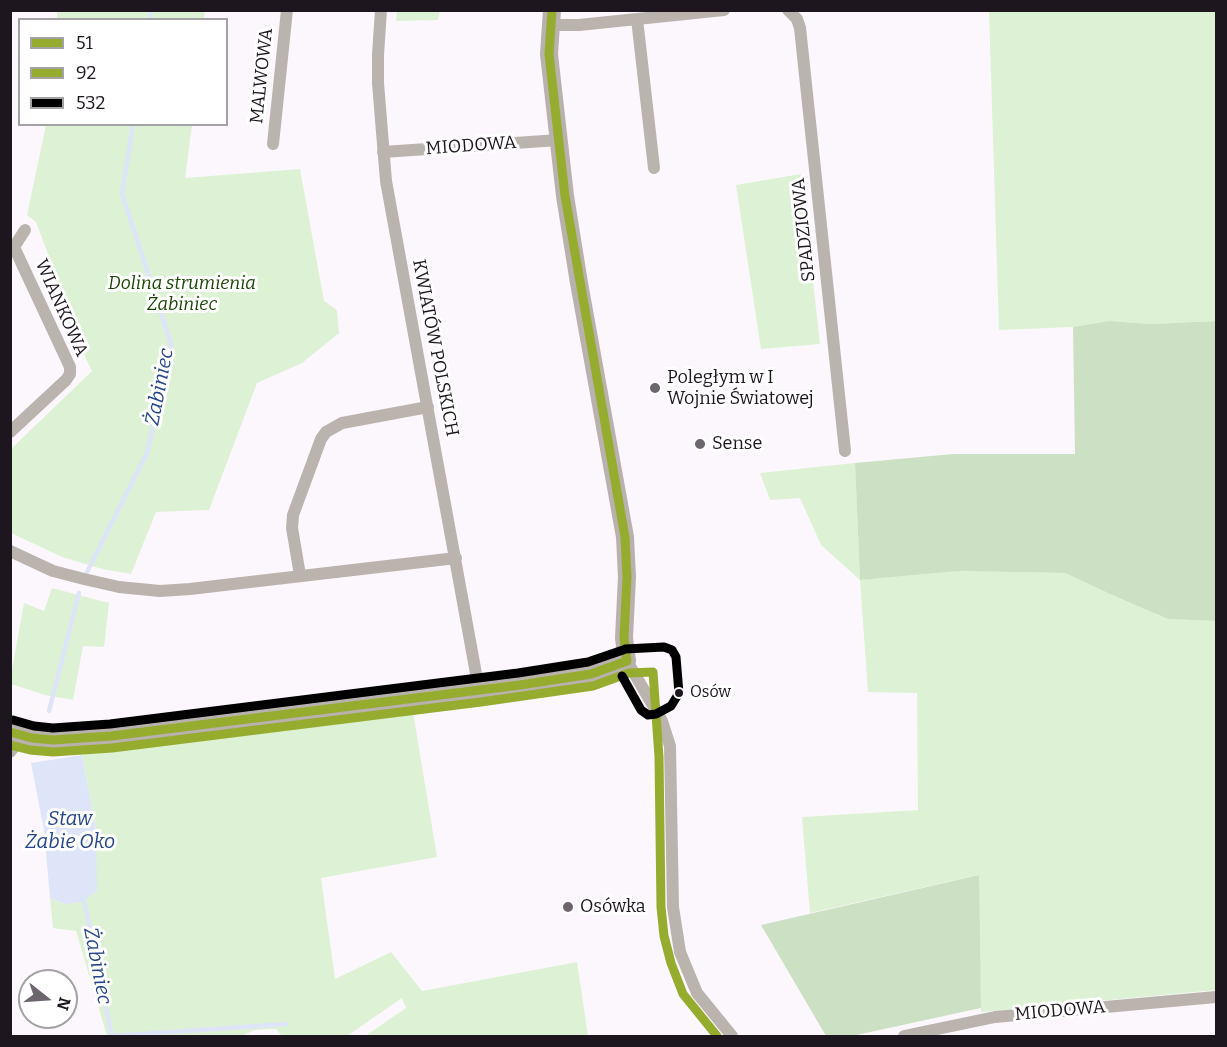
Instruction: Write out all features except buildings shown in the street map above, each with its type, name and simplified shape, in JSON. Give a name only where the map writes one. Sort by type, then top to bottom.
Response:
[{"type":"street","name":"MALWOWA","points":[[273,144],[287,10]]},
{"type":"street","name":"KWIATÓW POLSKICH","points":[[381,10],[378,55],[383,152],[391,211],[479,690]]},
{"type":"street","points":[[724,10],[579,25],[551,18],[548,51],[579,283],[625,537],[627,581],[624,638],[627,661],[662,721],[670,746],[673,907],[680,952],[697,993],[732,1036]]},
{"type":"street","name":"SPADZIOWA","points":[[788,10],[798,19],[800,28],[845,451]]},
{"type":"street","points":[[637,19],[654,168]]},
{"type":"street","name":"MIODOWA","points":[[383,152],[559,140]]},
{"type":"street","name":"WIANKOWA","points":[[10,432],[66,380],[70,367],[12,250],[25,230]]},
{"type":"street","points":[[300,575],[292,528],[293,515],[321,438],[326,432],[342,423],[428,407]]},
{"type":"street","points":[[10,551],[53,571],[136,590],[190,590],[456,558]]},
{"type":"street","points":[[10,752],[17,734],[53,740],[89,738],[591,674],[627,661]]},
{"type":"street","name":"MIODOWA","points":[[904,1036],[1013,1015],[1216,997]]},
{"type":"green space","points":[[57,10],[205,11],[204,18],[57,18]]},
{"type":"green space","points":[[397,10],[440,11],[438,20],[396,21]]},
{"type":"green space","points":[[989,11],[1216,11],[1216,321],[1151,324],[1109,321],[1073,327],[999,330]]},
{"type":"green space","name":"Dolina strumienia Żabiniec","points":[[46,126],[192,126],[185,178],[300,169],[324,301],[337,310],[339,333],[302,363],[257,383],[209,510],[156,512],[131,574],[102,569],[62,557],[11,533],[11,449],[92,371],[49,281],[51,262],[36,222],[27,215]]},
{"type":"green space","points":[[801,174],[820,344],[761,349],[736,185]]},
{"type":"green space","points":[[1109,321],[1151,324],[1216,321],[1216,621],[1168,619],[1065,573],[959,571],[860,580],[855,463],[953,454],[1075,454],[1073,327]]},
{"type":"green space","points":[[855,463],[860,580],[821,545],[800,498],[770,500],[760,473]]},
{"type":"green space","points":[[959,571],[1065,573],[1168,619],[1216,621],[1216,990],[981,1012],[978,875],[810,913],[802,817],[918,810],[917,693],[868,692],[860,580]]},
{"type":"green space","points":[[52,588],[109,603],[104,647],[83,646],[73,700],[45,695],[11,684],[24,603],[44,611]]},
{"type":"green space","points":[[413,712],[437,857],[321,878],[335,979],[391,952],[422,991],[577,962],[588,1036],[365,1036],[406,1008],[402,998],[347,1036],[282,1036],[276,1029],[270,1029],[255,1030],[241,1036],[107,1036],[76,931],[53,928],[50,898],[65,904],[96,829],[82,755],[95,751]]},
{"type":"green space","points":[[979,875],[981,1008],[852,1036],[826,1036],[761,925]]},
{"type":"water","name":"Staw Żabie Oko","points":[[82,755],[96,829],[97,891],[81,902],[65,904],[50,898],[44,830],[31,763]]},
{"type":"waterway","name":"Żabiniec","points":[[150,18],[151,10]]},
{"type":"waterway","name":"Żabiniec","points":[[87,572],[147,453],[171,344],[122,194],[133,126]]},
{"type":"waterway","name":"Żabiniec","points":[[49,711],[79,593]]},
{"type":"waterway","name":"Żabiniec","points":[[83,896],[112,1036],[286,1024]]},
{"type":"transit line","name":"51","points":[[552,10],[549,54],[565,196],[625,537],[627,577],[624,638],[627,661]]},
{"type":"transit line","name":"532","points":[[622,676],[641,710],[648,715],[656,714],[671,706],[679,693],[676,657],[672,650],[664,647],[625,649]]},
{"type":"transit line","name":"532","points":[[13,720],[53,728],[110,724],[518,673],[588,662],[623,650]]},
{"type":"transit line","name":"51","points":[[10,732],[32,738],[53,740],[111,736],[520,685],[591,674],[627,661]]},
{"type":"transit line","name":"92","points":[[10,745],[53,752],[112,748],[481,702],[593,686],[629,673],[653,672],[659,757],[661,907],[664,936],[683,994],[717,1036]]},
{"type":"place","name":"Poległym w I Wojnie Światowej","points":[[655,388]]},
{"type":"place","name":"Sense","points":[[700,444]]},
{"type":"place","name":"Osów","points":[[679,693]]},
{"type":"place","name":"Osówka","points":[[568,907]]}]
